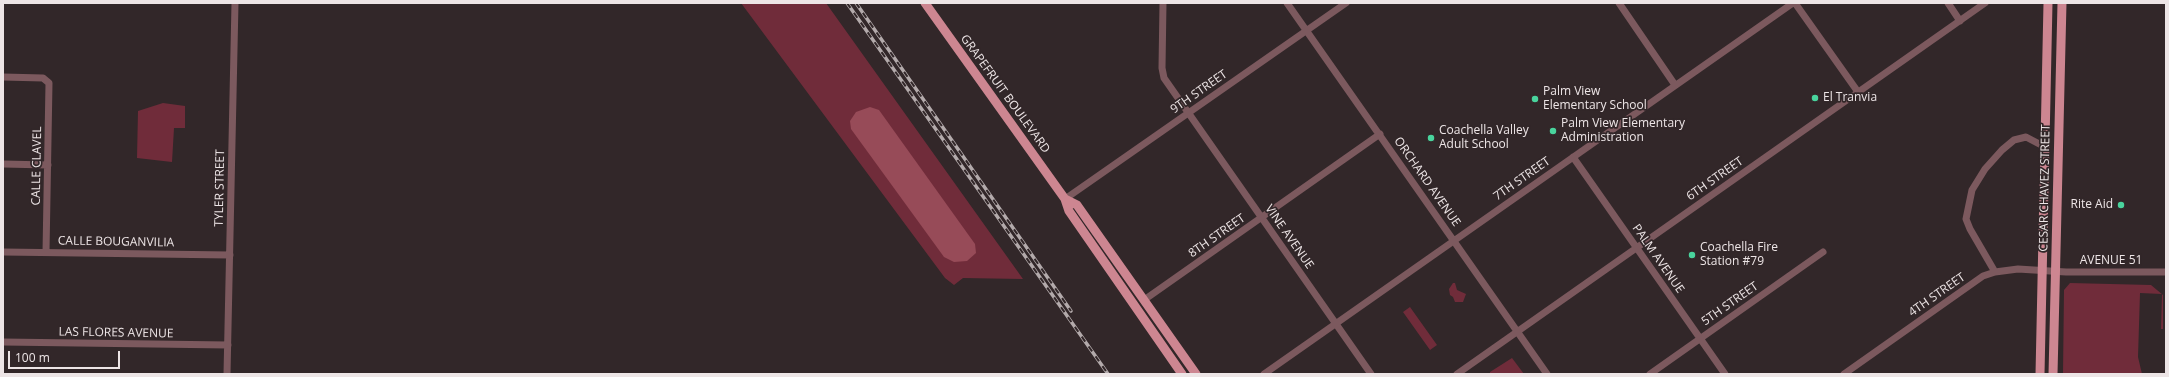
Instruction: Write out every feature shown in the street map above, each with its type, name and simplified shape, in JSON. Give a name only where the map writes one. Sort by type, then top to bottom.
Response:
[{"type":"main road","name":"GRAPEFRUIT BOULEVARD","points":[[925,3],[1066,199],[1069,211],[1182,374]]},
{"type":"main road","name":"CESAR CHAVEZ STREET","points":[[2040,374],[2048,3]]},
{"type":"main road","name":"CESAR CHAVEZ STREET","points":[[2053,374],[2062,3]]},
{"type":"main road","name":"GRAPEFRUIT BOULEVARD","points":[[1066,199],[1078,205],[1196,374]]},
{"type":"street","name":"TYLER STREET","points":[[227,374],[235,3]]},
{"type":"street","name":"VINE AVENUE","points":[[1163,3],[1163,75],[1371,374]]},
{"type":"street","name":"ORCHARD AVENUE","points":[[1287,3],[1454,239],[1547,374]]},
{"type":"street","name":"9TH STREET","points":[[1066,199],[1346,3]]},
{"type":"street","points":[[1619,3],[1675,85]]},
{"type":"street","points":[[1794,3],[1858,92]]},
{"type":"street","name":"7TH STREET","points":[[1264,374],[1454,239],[1794,3]]},
{"type":"street","points":[[1948,3],[1960,21]]},
{"type":"street","name":"6TH STREET","points":[[1457,374],[1985,3]]},
{"type":"street","name":"CALLE CLAVEL","points":[[3,77],[44,78],[47,80],[49,89],[46,252]]},
{"type":"street","name":"8TH STREET","points":[[1144,300],[1380,134]]},
{"type":"street","points":[[1995,272],[1970,229],[1966,219],[1972,190],[1985,169],[2002,150],[2014,140],[2026,137],[2045,148]]},
{"type":"street","name":"PALM AVENUE","points":[[1573,157],[1725,374]]},
{"type":"street","points":[[3,164],[48,165]]},
{"type":"street","name":"CALLE BOUGANVILIA","points":[[3,252],[230,255]]},
{"type":"street","name":"5TH STREET","points":[[1650,374],[1823,252]]},
{"type":"street","name":"4TH STREET","points":[[1844,374],[1983,276],[2006,270],[2056,271]]},
{"type":"street","name":"AVENUE 51","points":[[2056,271],[2166,272]]},
{"type":"street","name":"LAS FLORES AVENUE","points":[[3,342],[228,345]]},
{"type":"shaded area","points":[[741,3],[826,3],[1023,279],[963,278],[954,285],[945,278]]},
{"type":"shaded area","points":[[163,103],[185,106],[185,128],[174,128],[172,162],[137,158],[138,111]]},
{"type":"shaded area","points":[[870,107],[879,110],[975,244],[976,253],[967,261],[954,262],[944,257],[851,129],[850,121],[856,112]]},
{"type":"shaded area","points":[[1453,283],[1455,283],[1457,290],[1466,294],[1463,302],[1455,302],[1453,297],[1450,295],[1449,289]]},
{"type":"shaded area","points":[[2070,283],[2151,285],[2162,294],[2140,293],[2138,357],[2142,374],[2063,374],[2064,290]]},
{"type":"shaded area","points":[[2162,294],[2163,329],[2161,329]]},
{"type":"shaded area","points":[[1410,307],[1437,345],[1430,350],[1403,312]]},
{"type":"shaded area","points":[[1512,358],[1524,374],[1490,374],[1490,372]]},
{"type":"railway","points":[[847,3],[1108,374]]},
{"type":"railway","points":[[856,3],[1071,311]]},
{"type":"place","name":"El Tranvia","points":[[1815,98]]},
{"type":"place","name":"Palm View Elementary School","points":[[1535,99]]},
{"type":"place","name":"Palm View Elementary Administration","points":[[1553,131]]},
{"type":"place","name":"Coachella Valley Adult School","points":[[1431,138]]},
{"type":"place","name":"Rite Aid","points":[[2121,205]]},
{"type":"place","name":"Coachella Fire Station #79","points":[[1692,255]]}]
